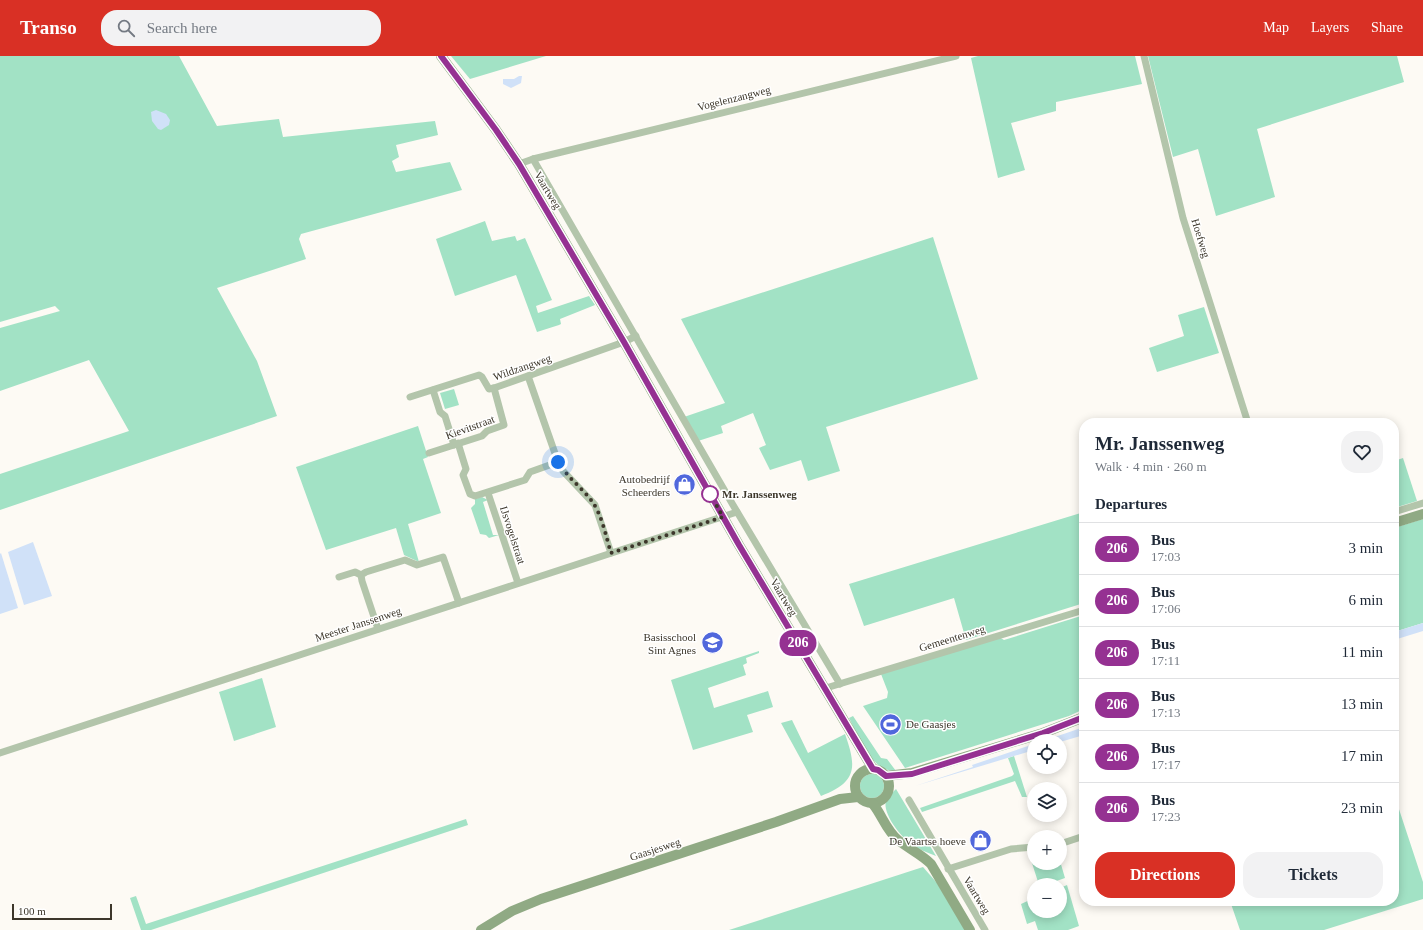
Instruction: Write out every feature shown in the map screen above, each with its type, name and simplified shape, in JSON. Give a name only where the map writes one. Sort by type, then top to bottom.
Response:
[{"type":"street","name":"Vaartweg","points":[[441,56],[496,130],[519,164],[624,342],[723,517],[826,688],[853,734],[861,752],[873,769]]},
{"type":"street","name":"Vogelenzangweg","points":[[519,164],[533,159],[956,56]]},
{"type":"street","name":"Hoefweg","points":[[1144,56],[1183,218],[1246,418]]},
{"type":"street","name":"Vaartweg","points":[[533,159],[736,512],[840,684]]},
{"type":"street","points":[[624,342],[636,336]]},
{"type":"street","name":"Wildzangweg","points":[[410,397],[479,376],[482,377],[489,389],[494,388],[624,342]]},
{"type":"street","points":[[528,376],[558,462],[563,471],[592,500],[597,509],[611,553]]},
{"type":"street","name":"Kievitstraat","points":[[429,453],[482,436],[487,432],[504,425],[494,388]]},
{"type":"street","points":[[433,390],[466,469],[463,475],[468,492],[472,495],[478,496],[525,480],[530,472],[558,462]]},
{"type":"street","name":"IJsvogelstraat","points":[[488,493],[518,583]]},
{"type":"street","points":[[1399,510],[1423,503]]},
{"type":"street","points":[[723,517],[736,512]]},
{"type":"street","points":[[1399,522],[1423,514]]},
{"type":"street","name":"Meester Janssenweg","points":[[0,753],[458,602],[723,517]]},
{"type":"street","points":[[339,577],[355,572],[362,575],[405,560],[417,565],[443,557],[458,602]]},
{"type":"street","points":[[362,575],[378,629]]},
{"type":"street","name":"Gemeentenweg","points":[[826,688],[1079,612]]},
{"type":"street","points":[[889,787],[912,774],[1043,733],[1079,719]]},
{"type":"street","name":"Vaartweg","points":[[861,752],[863,772]]},
{"type":"street","points":[[873,769],[878,770],[886,776],[889,787],[888,792],[878,802],[864,802],[856,792],[856,778],[863,772],[873,769]]},
{"type":"street","points":[[886,776],[912,774]]},
{"type":"street","name":"Gaasjesweg","points":[[481,930],[512,911],[540,898],[783,820],[856,792]]},
{"type":"street","name":"Vaartweg","points":[[909,800],[984,930]]},
{"type":"street","points":[[878,802],[883,820],[889,830],[898,840],[923,856],[939,878],[970,930]]},
{"type":"street","points":[[1067,842],[1079,838]]},
{"type":"street","name":"Vaartweg","points":[[939,878],[949,870],[1011,849],[1027,848]]},
{"type":"green space","points":[[0,56],[179,56],[217,126],[279,119],[283,137],[435,121],[438,135],[396,145],[399,157],[392,161],[396,172],[450,162],[462,190],[301,234],[299,239],[306,259],[217,288],[257,361],[277,416],[0,510],[0,474],[129,431],[89,360],[0,391],[0,328],[60,311],[55,306],[0,322]]},
{"type":"green space","points":[[451,56],[546,56],[470,79]]},
{"type":"green space","points":[[978,56],[1135,56],[1142,84],[1056,102],[1056,111],[1011,123],[1025,170],[998,178],[971,58]]},
{"type":"green space","points":[[1148,56],[1397,56],[1404,82],[1257,129],[1275,197],[1216,216],[1198,149],[1173,157]]},
{"type":"green space","points":[[485,221],[492,241],[515,236],[517,241],[525,238],[552,300],[536,306],[538,313],[589,296],[595,305],[560,319],[561,324],[559,325],[537,332],[516,275],[455,296],[436,239]]},
{"type":"green space","points":[[933,237],[978,379],[826,427],[840,471],[808,481],[801,460],[770,470],[759,448],[766,445],[753,413],[721,426],[723,433],[698,441],[684,417],[725,403],[681,319]]},
{"type":"green space","points":[[1204,307],[1219,353],[1157,372],[1149,348],[1184,336],[1178,315]]},
{"type":"green space","points":[[454,389],[459,405],[445,409],[440,393]]},
{"type":"green space","points":[[418,426],[428,457],[423,459],[441,513],[408,524],[419,562],[404,555],[396,528],[326,550],[296,467]]},
{"type":"green space","points":[[1403,458],[1417,501],[1399,506],[1399,459]]},
{"type":"green space","points":[[482,497],[488,500],[483,502],[493,535],[499,535],[489,538],[486,535],[480,534],[471,508],[475,504],[475,499]]},
{"type":"green space","points":[[1079,514],[1079,605],[966,640],[954,598],[864,626],[849,584]]},
{"type":"green space","points":[[1423,519],[1423,623],[1399,630],[1399,526]]},
{"type":"green space","points":[[1079,617],[1079,711],[1069,716],[905,768],[863,706],[887,698],[888,692],[881,674],[999,637],[1004,640]]},
{"type":"green space","points":[[759,651],[759,653],[746,658],[747,663],[743,665],[746,675],[708,688],[714,708],[768,691],[773,707],[747,715],[753,732],[693,750],[671,680]]},
{"type":"green space","points":[[262,678],[276,727],[234,741],[219,692]]},
{"type":"green space","points":[[853,716],[881,758],[887,759],[896,771],[887,770],[873,760],[867,752],[849,718]]},
{"type":"green space","points":[[792,720],[808,753],[845,734],[849,746],[852,765],[848,779],[842,785],[821,796],[781,723]]},
{"type":"green space","points":[[1014,756],[1027,797],[1022,797],[1015,781],[922,812],[920,808],[1012,776],[1014,774],[1008,758]]},
{"type":"green space","points":[[872,774],[881,777],[884,786],[881,795],[872,798],[863,795],[860,786],[863,777]]},
{"type":"green space","points":[[896,789],[936,856],[920,849],[906,840],[889,818],[886,801]]},
{"type":"green space","points":[[1399,809],[1423,882],[1423,899],[1324,930],[1240,930],[1232,906],[1399,906]]},
{"type":"green space","points":[[466,819],[468,825],[151,930],[141,930],[130,898],[136,896],[146,924]]},
{"type":"green space","points":[[923,867],[937,883],[965,930],[729,930]]},
{"type":"green space","points":[[1034,870],[1063,870],[1065,878],[1037,878]]},
{"type":"green space","points":[[1067,885],[1079,926],[1068,930],[1038,930],[1035,921],[1027,924],[1021,904],[1027,901],[1027,918],[1067,918]]},
{"type":"water","points":[[522,76],[521,83],[511,88],[503,84],[503,79],[514,79]]},
{"type":"water","points":[[156,110],[166,114],[170,120],[169,125],[161,130],[158,129],[152,121],[151,112]]},
{"type":"water","points":[[33,542],[52,596],[24,605],[8,552]]},
{"type":"water","points":[[1,553],[18,608],[0,614],[0,554]]},
{"type":"water","points":[[1423,623],[1423,631],[1399,638],[1399,630]]},
{"type":"water","points":[[1079,729],[1079,736],[1067,740],[1067,734],[1064,734]]},
{"type":"water","points":[[1027,746],[1027,752],[915,786],[973,767],[972,765]]},
{"type":"bus line","name":"206","points":[[441,56],[472,96],[519,164],[624,342],[739,545],[853,734],[861,752],[873,769],[878,770],[886,776],[894,776],[904,773],[912,774],[1043,733],[1079,720]]},
{"type":"place","name":"Autobedrijf Scheerders","points":[[685,485]]},
{"type":"place","name":"Mr. Janssenweg","points":[[710,494]]},
{"type":"place","name":"Basisschool Sint Agnes","points":[[712,643]]},
{"type":"place","name":"De Gaasjes","points":[[891,724]]},
{"type":"place","name":"De Vaartse hoeve","points":[[981,841]]},
{"type":"route","points":[[558,462],[563,471],[592,500],[597,509],[611,553],[723,517],[709,492],[710,494]]}]
